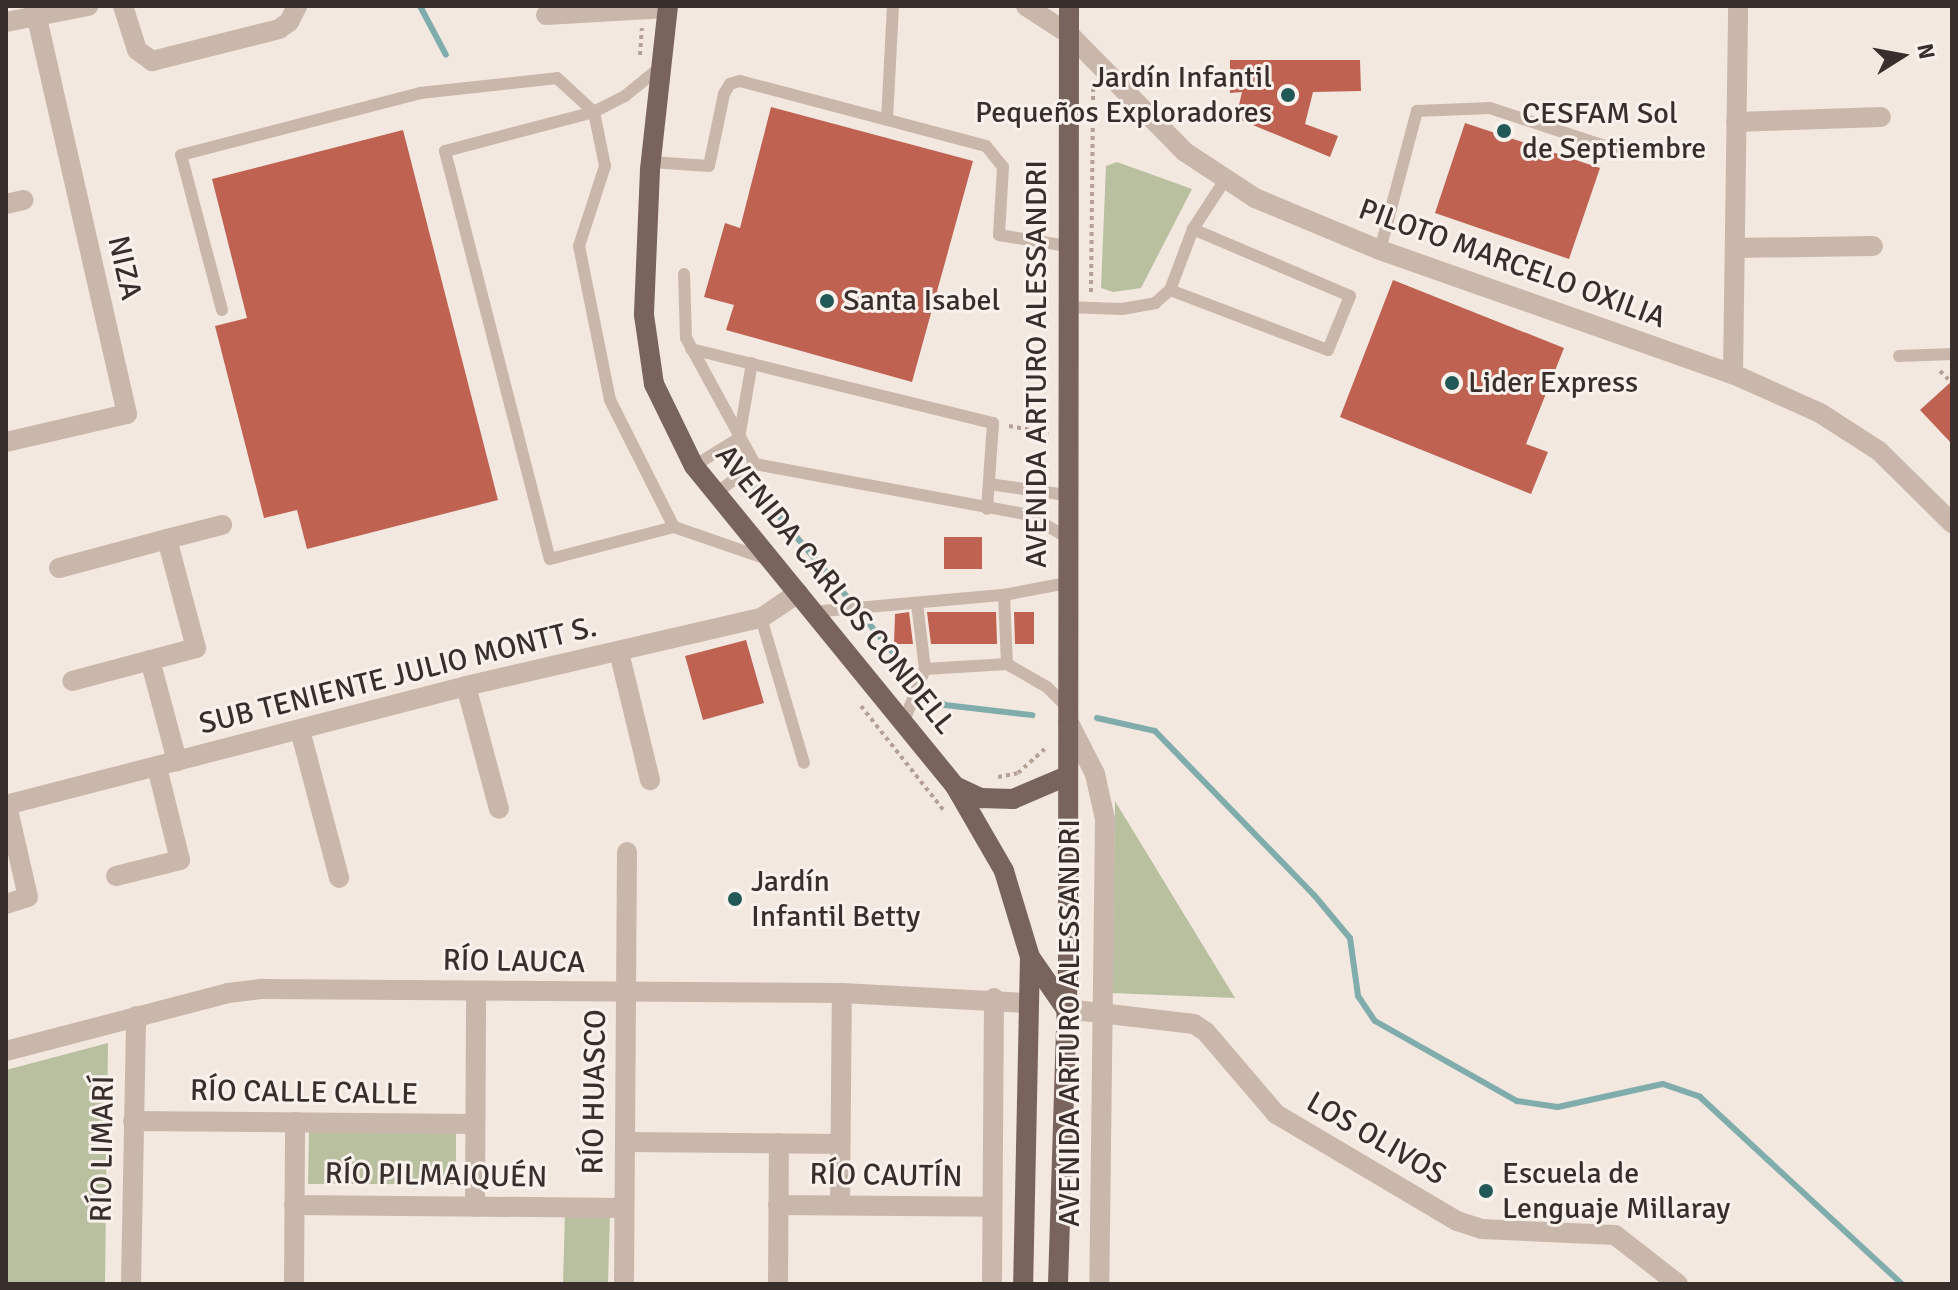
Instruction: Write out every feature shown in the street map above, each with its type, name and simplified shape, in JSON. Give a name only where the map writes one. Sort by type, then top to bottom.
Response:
[{"type":"main road","name":"AVENIDA ARTURO ALESSANDRI","points":[[1058,1284],[1066,1009],[1068,715],[1065,307],[1069,6]]},
{"type":"main road","name":"AVENIDA CARLOS CONDELL","points":[[668,7],[651,162],[644,315],[648,353],[670,425],[715,494],[955,786],[1004,871],[1030,957]]},
{"type":"main road","points":[[955,786],[981,798],[1013,799],[1067,776]]},
{"type":"main road","name":"AVENIDA ARTURO ALESSANDRI","points":[[1023,1284],[1030,957]]},
{"type":"main road","points":[[1030,957],[1066,1009]]},
{"type":"street","points":[[6,22],[88,6]]},
{"type":"street","points":[[123,6],[137,50],[152,61],[279,29],[289,22],[297,6]]},
{"type":"street","name":"PILOTO MARCELO OXILIA","points":[[1026,6],[1069,34],[1160,129],[1224,181],[1289,214],[1380,250],[1733,374],[1858,436],[1952,523]]},
{"type":"street","points":[[1733,374],[1738,6]]},
{"type":"street","points":[[546,15],[668,7]]},
{"type":"street","name":"NIZA","points":[[6,442],[127,414],[36,14]]},
{"type":"street","points":[[1736,122],[1881,117]]},
{"type":"street","points":[[1735,248],[1873,246]]},
{"type":"street","points":[[59,568],[222,525]]},
{"type":"street","points":[[72,681],[196,648],[167,539]]},
{"type":"street","name":"SUB TENIENTE JULIO MONTT S.","points":[[6,805],[466,686],[761,618],[798,593]]},
{"type":"street","points":[[619,652],[650,780]]},
{"type":"street","points":[[116,876],[180,860],[150,660]]},
{"type":"street","points":[[466,686],[499,809]]},
{"type":"street","name":"AVENIDA ARTURO ALESSANDRI","points":[[1068,715],[1085,747],[1105,819],[1099,1284]]},
{"type":"street","points":[[300,730],[339,878]]},
{"type":"street","points":[[6,805],[28,897],[6,904]]},
{"type":"street","name":"RÍO HUASCO","points":[[624,1284],[627,852]]},
{"type":"street","name":"RÍO LAUCA","points":[[6,1051],[245,990],[842,993],[994,998],[1029,1003]]},
{"type":"street","points":[[475,1207],[476,992]]},
{"type":"street","points":[[840,1205],[842,993]]},
{"type":"street","points":[[992,1284],[994,998]]},
{"type":"street","name":"LOS OLIVOS","points":[[1066,1009],[1194,1024],[1206,1032],[1276,1114],[1457,1221],[1482,1229],[1615,1235],[1678,1284]]},
{"type":"street","name":"RÍO LIMARÍ","points":[[131,1284],[136,1016]]},
{"type":"street","name":"RÍO CALLE CALLE","points":[[133,1121],[475,1124]]},
{"type":"street","points":[[294,1284],[295,1122]]},
{"type":"street","points":[[625,1142],[840,1144]]},
{"type":"street","points":[[778,1284],[779,1143]]},
{"type":"street","name":"RÍO PILMAIQUÉN","points":[[294,1205],[624,1208]]},
{"type":"street","name":"RÍO CAUTÍN","points":[[778,1205],[992,1207]]},
{"type":"lane","points":[[887,120],[893,6]]},
{"type":"lane","points":[[662,66],[625,96],[594,112],[445,151],[550,559],[674,527],[739,554],[770,560]]},
{"type":"lane","points":[[222,310],[181,155],[420,93],[557,78],[594,112],[605,166],[579,246],[610,400],[674,527]]},
{"type":"lane","points":[[651,162],[709,166],[724,94],[730,84],[740,81],[986,146],[1003,167],[999,235],[1067,246]]},
{"type":"lane","points":[[1380,250],[1417,111],[1490,108],[1623,152]]},
{"type":"lane","points":[[1065,307],[1122,309],[1155,303],[1170,290],[1193,229],[1224,181]]},
{"type":"lane","points":[[1170,290],[1328,350],[1350,296],[1193,229]]},
{"type":"lane","points":[[684,274],[691,349],[755,464],[1029,515],[1066,537]]},
{"type":"lane","points":[[691,349],[993,423],[987,509]]},
{"type":"lane","points":[[1899,356],[1952,354]]},
{"type":"lane","points":[[694,466],[739,438],[752,363]]},
{"type":"lane","points":[[715,494],[755,464]]},
{"type":"lane","points":[[989,484],[1066,495]]},
{"type":"lane","points":[[812,612],[1004,595],[1067,583]]},
{"type":"lane","points":[[1004,595],[1007,664]]},
{"type":"lane","points":[[904,721],[925,669],[917,604]]},
{"type":"lane","points":[[761,618],[804,763]]},
{"type":"lane","points":[[925,669],[1007,664],[1047,687],[1068,715]]},
{"type":"path","points":[[858,702],[954,824]]},
{"type":"green space","points":[[1117,162],[1192,189],[1141,288],[1113,292],[1101,288],[1106,166]]},
{"type":"green space","points":[[1115,801],[1235,998],[1112,993]]},
{"type":"green space","points":[[108,1043],[105,1284],[6,1284],[6,1070]]},
{"type":"green space","points":[[309,1132],[456,1133],[456,1184],[308,1184]]},
{"type":"green space","points":[[565,1211],[610,1212],[608,1284],[563,1284]]},
{"type":"building","points":[[1230,60],[1360,60],[1361,91],[1313,92],[1305,124],[1338,136],[1330,157],[1236,118],[1242,92],[1230,93]]},
{"type":"building","points":[[771,107],[973,161],[912,382],[726,330],[734,305],[704,297],[725,223],[740,228]]},
{"type":"building","points":[[1465,123],[1600,168],[1569,259],[1435,213]]},
{"type":"building","points":[[403,130],[498,500],[307,549],[297,510],[264,518],[215,326],[247,318],[212,179]]},
{"type":"building","name":"Lider Express","points":[[1393,280],[1564,348],[1526,444],[1548,452],[1531,494],[1340,417]]},
{"type":"building","points":[[1952,381],[1952,444],[1920,410]]},
{"type":"building","points":[[944,537],[982,537],[982,569],[944,569]]},
{"type":"building","points":[[909,612],[913,644],[894,644],[895,614]]},
{"type":"building","points":[[927,612],[996,612],[997,644],[931,644]]},
{"type":"building","points":[[1014,612],[1034,612],[1034,644],[1015,644]]},
{"type":"building","points":[[746,640],[764,703],[703,720],[685,656]]},
{"type":"waterway","points":[[420,6],[446,55]]},
{"type":"waterway","points":[[750,482],[849,599]]},
{"type":"waterway","points":[[865,619],[911,674]]},
{"type":"waterway","points":[[928,693],[945,705],[1032,715]]},
{"type":"waterway","points":[[1097,718],[1155,731],[1314,895],[1350,938],[1358,996],[1375,1021],[1517,1101],[1558,1107],[1663,1084],[1700,1097],[1902,1284]]},
{"type":"place","name":"Jardín Infantil Pequeños Exploradores","points":[[1288,95]]},
{"type":"place","name":"CESFAM Sol de Septiembre","points":[[1504,131]]},
{"type":"place","name":"Santa Isabel","points":[[827,301]]},
{"type":"place","name":"Lider Express","points":[[1452,383]]},
{"type":"place","name":"Jardín Infantil Betty","points":[[735,899]]},
{"type":"place","name":"Escuela de Lenguaje Millaray","points":[[1486,1191]]}]
